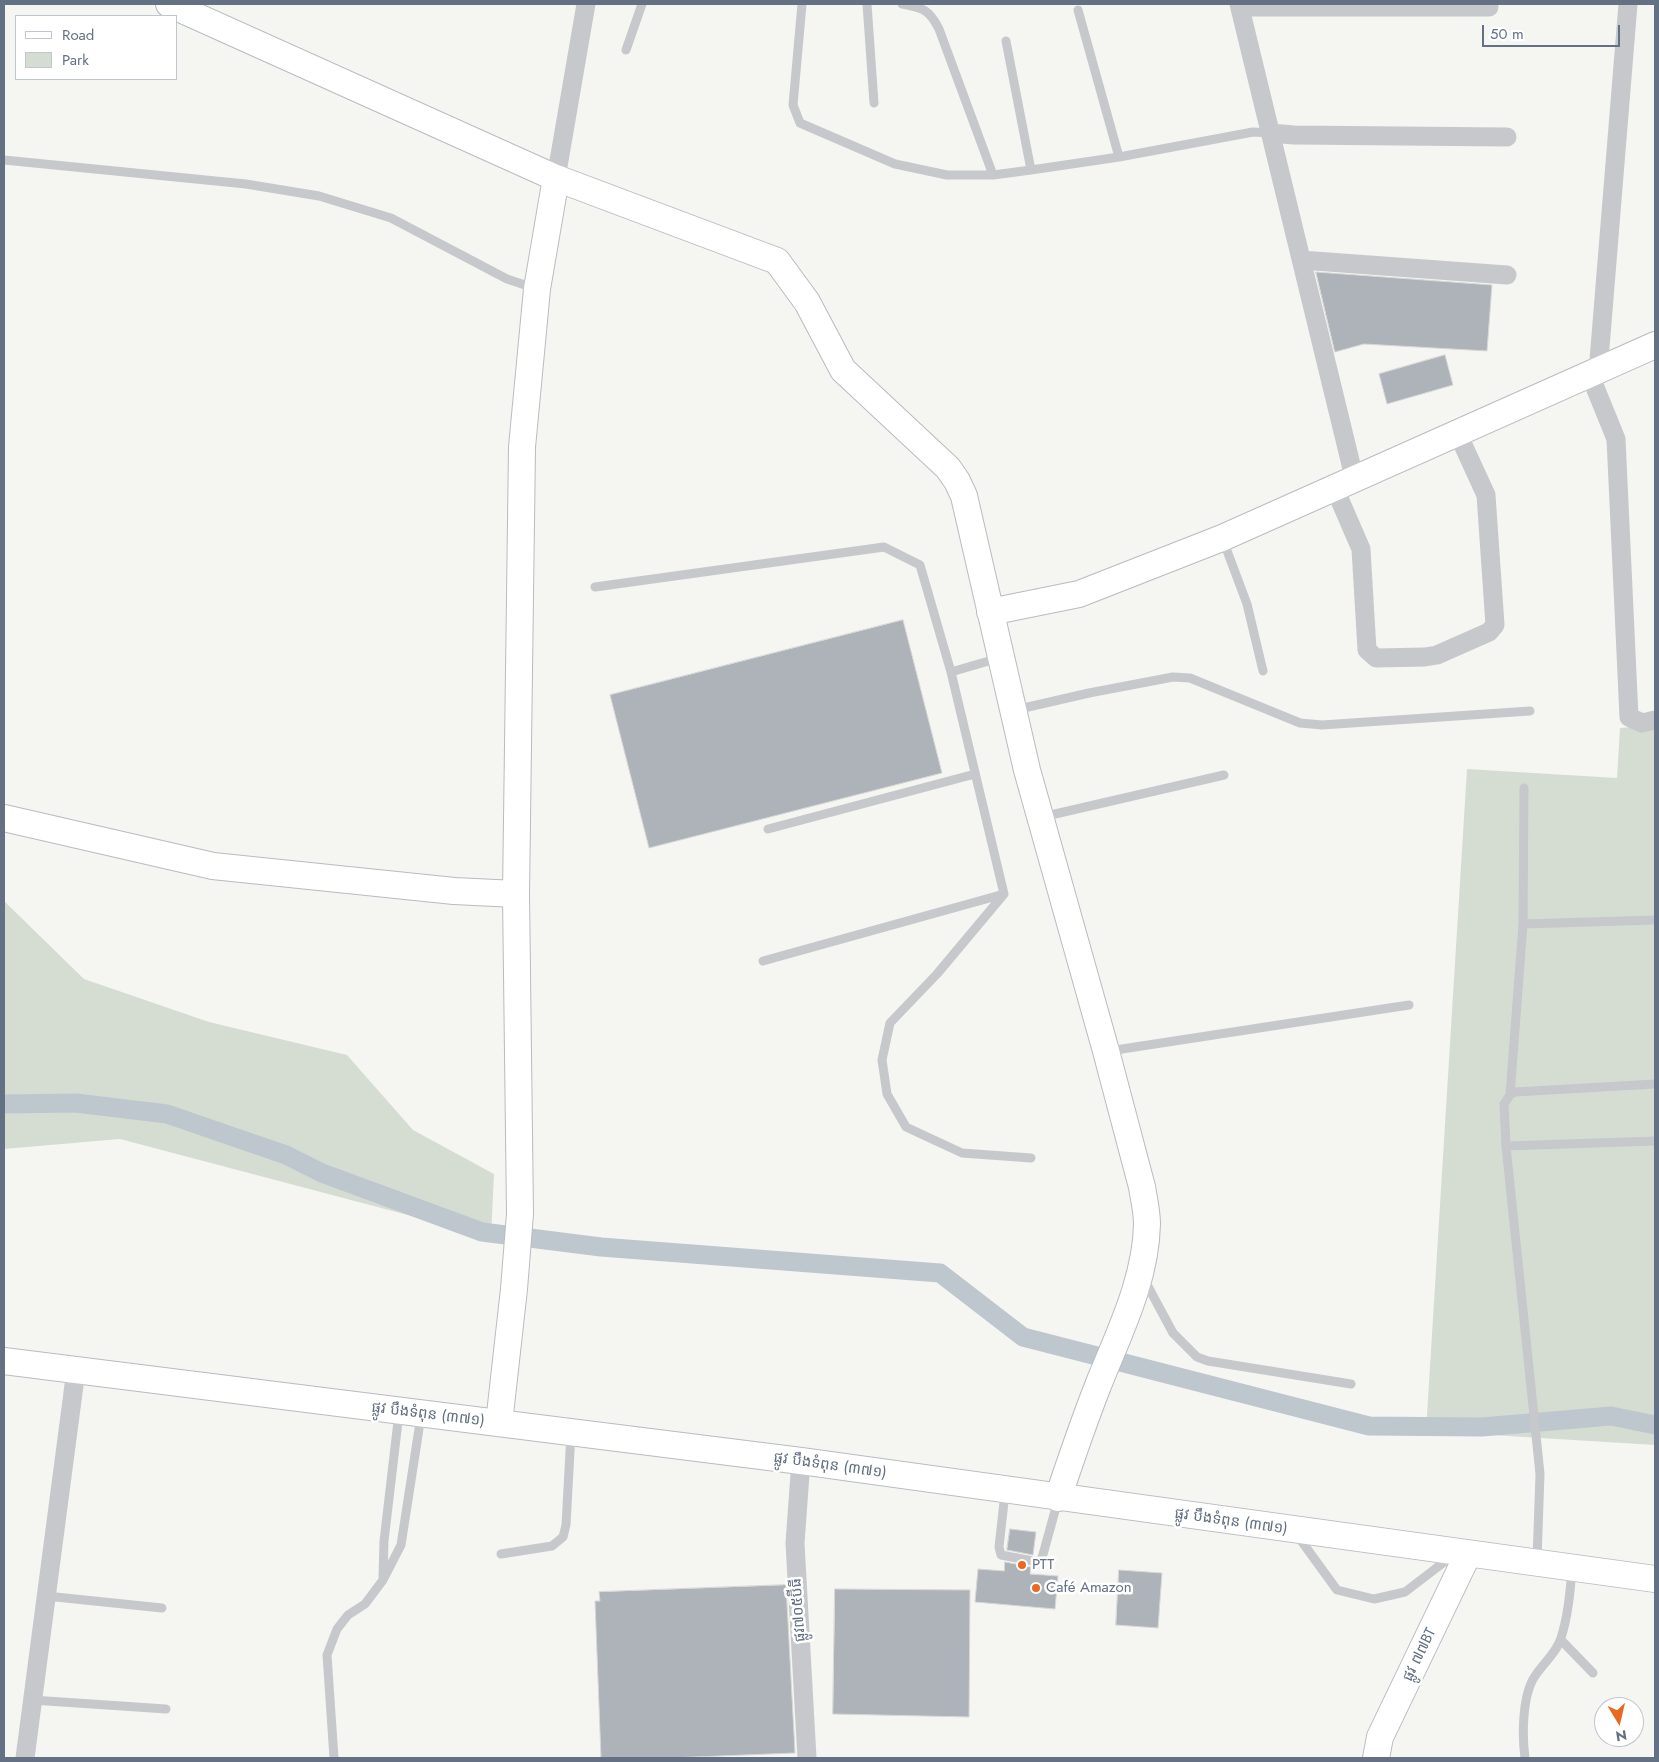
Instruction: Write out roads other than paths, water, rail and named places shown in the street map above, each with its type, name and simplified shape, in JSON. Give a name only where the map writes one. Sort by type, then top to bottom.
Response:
[{"type":"street","points":[[169,4],[556,178],[776,261],[807,302],[843,370],[948,468],[957,481],[964,496],[1027,770],[1142,1186],[1147,1224],[1140,1272],[1124,1322],[1070,1460],[1058,1498]]},
{"type":"street","points":[[499,1423],[514,1289],[520,1214],[516,894],[522,447],[537,288],[586,4]]},
{"type":"street","points":[[1628,4],[1594,374],[1616,439],[1629,716],[1642,722],[1655,720]]},
{"type":"street","points":[[1458,434],[1486,495],[1495,625],[1489,632],[1437,656],[1376,658],[1367,650],[1361,549],[1345,485],[1301,260],[1239,5],[1489,7]]},
{"type":"street","points":[[1270,133],[1507,137]]},
{"type":"street","points":[[1301,260],[1507,274]]},
{"type":"street","points":[[990,612],[1080,594],[1222,538],[1655,346]]},
{"type":"street","points":[[4,818],[213,866],[454,891],[516,894]]},
{"type":"street","name":"ផ្លូវ បឹងទំពុន (៣៧១)","points":[[4,1361],[801,1461],[1462,1554],[1655,1579]]},
{"type":"street","points":[[25,1758],[76,1370]]},
{"type":"street","name":"ផ្លូវ៧០៥ប៊ីធី","points":[[801,1461],[795,1543],[807,1758]]},
{"type":"street","name":"ផ្លូវ ៧៧BT","points":[[1376,1758],[1380,1737],[1462,1554]]},
{"type":"lane","points":[[626,50],[642,4]]},
{"type":"lane","points":[[802,4],[793,105],[800,123],[895,164],[947,175],[993,175],[1119,157],[1254,132],[1270,133]]},
{"type":"lane","points":[[867,4],[874,103]]},
{"type":"lane","points":[[902,4],[919,8],[932,15],[939,29],[993,175]]},
{"type":"lane","points":[[1078,10],[1119,157]]},
{"type":"lane","points":[[1006,41],[1031,170]]},
{"type":"lane","points":[[4,160],[246,184],[319,196],[390,218],[507,279],[537,288]]},
{"type":"lane","points":[[1222,538],[1247,604],[1263,671]]},
{"type":"lane","points":[[595,587],[884,547],[920,565],[951,672],[1004,894]]},
{"type":"lane","points":[[951,672],[1002,657]]},
{"type":"lane","points":[[1014,711],[1089,693],[1173,677],[1190,678],[1300,723],[1322,725],[1530,711]]},
{"type":"lane","points":[[768,829],[975,774]]},
{"type":"lane","points":[[1041,818],[1224,775]]},
{"type":"lane","points":[[1510,1095],[1523,924],[1524,788]]},
{"type":"lane","points":[[763,961],[1004,894]]},
{"type":"lane","points":[[1004,894],[937,974],[890,1023],[882,1060],[888,1094],[906,1127],[962,1153],[1031,1158]]},
{"type":"lane","points":[[1523,924],[1655,920]]},
{"type":"lane","points":[[1106,1051],[1409,1005]]},
{"type":"lane","points":[[1537,1563],[1540,1474],[1506,1146],[1504,1104],[1510,1095],[1515,1092],[1655,1084]]},
{"type":"lane","points":[[1506,1146],[1655,1141]]},
{"type":"lane","points":[[1140,1272],[1173,1333],[1197,1357],[1208,1361],[1351,1384]]},
{"type":"lane","points":[[383,1580],[384,1541],[410,1413]]},
{"type":"lane","points":[[334,1758],[327,1655],[337,1629],[348,1615],[365,1604],[383,1580],[401,1545],[410,1413]]},
{"type":"lane","points":[[501,1554],[552,1546],[563,1537],[566,1525],[571,1432]]},
{"type":"lane","points":[[1005,1490],[999,1547],[1001,1555],[1038,1562],[1042,1558],[1058,1498]]},
{"type":"lane","points":[[1293,1530],[1337,1590],[1374,1599],[1405,1592],[1462,1554]]},
{"type":"lane","points":[[1525,1758],[1522,1739],[1528,1694],[1533,1678],[1561,1640],[1569,1606],[1573,1568]]},
{"type":"lane","points":[[46,1596],[162,1608]]},
{"type":"lane","points":[[1561,1640],[1593,1673]]},
{"type":"lane","points":[[32,1700],[166,1709]]},
{"type":"waterway","points":[[4,1104],[76,1103],[167,1114],[286,1155],[322,1173],[482,1232],[601,1247],[940,1273],[1023,1337],[1369,1426],[1482,1427],[1611,1416],[1655,1425]]},
{"type":"place","name":"PTT","points":[[1022,1565]]},
{"type":"place","name":"Café Amazon","points":[[1036,1588]]}]
